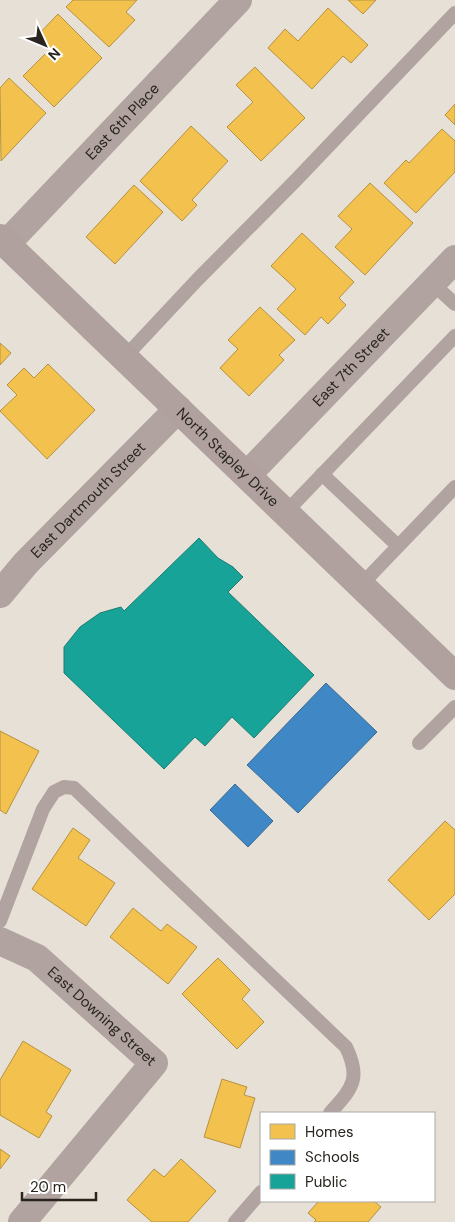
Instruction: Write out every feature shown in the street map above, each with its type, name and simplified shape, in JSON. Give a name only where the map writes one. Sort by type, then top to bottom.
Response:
[{"type":"main road","name":"North Stapley Drive","points":[[3,241],[455,676]]},
{"type":"street","name":"East 6th Place","points":[[3,241],[225,4]]},
{"type":"street","name":"East 7th Street","points":[[247,475],[455,259]]},
{"type":"street","name":"East Dartmouth Street","points":[[0,594],[26,563],[178,409]]},
{"type":"street","name":"East Downing Street","points":[[0,941],[37,958],[154,1063],[22,1222]]},
{"type":"lane","points":[[124,358],[455,13]]},
{"type":"lane","points":[[432,283],[455,304]]},
{"type":"lane","points":[[285,512],[455,336]]},
{"type":"lane","points":[[322,474],[398,546]]},
{"type":"lane","points":[[361,585],[455,487]]},
{"type":"lane","points":[[419,743],[455,707]]},
{"type":"lane","points":[[0,921],[43,809],[54,792],[64,787],[74,788],[346,1047],[352,1058],[354,1069],[353,1081],[349,1091],[331,1112]]},
{"type":"lane","points":[[235,1222],[260,1193]]},
{"type":"building: Homes","points":[[73,0],[137,0],[126,12],[135,20],[109,47],[66,7]]},
{"type":"building: Homes","points":[[348,0],[376,0],[363,14]]},
{"type":"building: Homes","points":[[328,8],[368,45],[351,63],[343,56],[312,89],[268,48],[285,29],[298,41]]},
{"type":"building: Homes","points":[[58,14],[102,58],[54,107],[23,76],[49,50],[36,37]]},
{"type":"building: Homes","points":[[255,67],[305,118],[261,161],[227,127],[253,102],[236,85]]},
{"type":"building: Homes","points":[[9,78],[46,113],[1,161],[0,88]]},
{"type":"building: Homes","points":[[455,104],[455,125],[445,115]]},
{"type":"building: Homes","points":[[191,126],[228,161],[192,200],[197,205],[182,221],[140,181]]},
{"type":"building: Homes","points":[[442,129],[455,141],[455,172],[416,213],[384,183],[406,160],[409,163]]},
{"type":"building: Homes","points":[[370,183],[413,223],[365,275],[335,247],[352,229],[338,216]]},
{"type":"building: Homes","points":[[134,185],[163,212],[115,264],[86,237]]},
{"type":"building: Homes","points":[[302,233],[354,282],[339,298],[346,305],[328,324],[321,317],[305,335],[277,309],[296,289],[271,266]]},
{"type":"building: Homes","points":[[260,307],[295,340],[279,355],[284,360],[249,396],[220,368],[238,349],[228,340]]},
{"type":"building: Homes","points":[[0,343],[11,353],[0,365]]},
{"type":"building: Homes","points":[[48,364],[95,410],[47,459],[0,411],[17,395],[7,385],[24,368],[34,378]]},
{"type":"building: Homes","points":[[0,731],[39,751],[6,814],[0,810]]},
{"type":"building: Homes","points":[[445,821],[455,830],[455,894],[429,920],[388,880]]},
{"type":"building: Homes","points":[[73,828],[90,840],[78,858],[115,883],[86,926],[32,889]]},
{"type":"building: Homes","points":[[133,908],[161,931],[167,924],[197,947],[168,984],[110,937]]},
{"type":"building: Homes","points":[[218,958],[250,990],[242,999],[264,1022],[237,1049],[182,994]]},
{"type":"building: Homes","points":[[23,1041],[71,1070],[46,1112],[52,1116],[39,1138],[0,1115],[0,1080]]},
{"type":"building: Homes","points":[[222,1079],[247,1087],[244,1095],[255,1098],[240,1148],[204,1137]]},
{"type":"building: Homes","points":[[0,1149],[10,1156],[0,1169]]},
{"type":"building: Homes","points":[[181,1159],[216,1191],[188,1222],[152,1222],[127,1200],[154,1169],[164,1177]]},
{"type":"building: Homes","points":[[318,1202],[375,1202],[381,1207],[368,1222],[314,1222],[316,1220],[308,1213]]},
{"type":"building: Schools","points":[[326,683],[377,732],[298,813],[247,765]]},
{"type":"building: Schools","points":[[235,784],[273,821],[248,847],[210,810]]},
{"type":"building: Public","points":[[199,538],[218,558],[233,567],[243,577],[228,592],[314,675],[254,738],[232,717],[205,746],[195,737],[164,769],[64,673],[64,647],[80,627],[100,613],[121,607],[124,611]]}]
